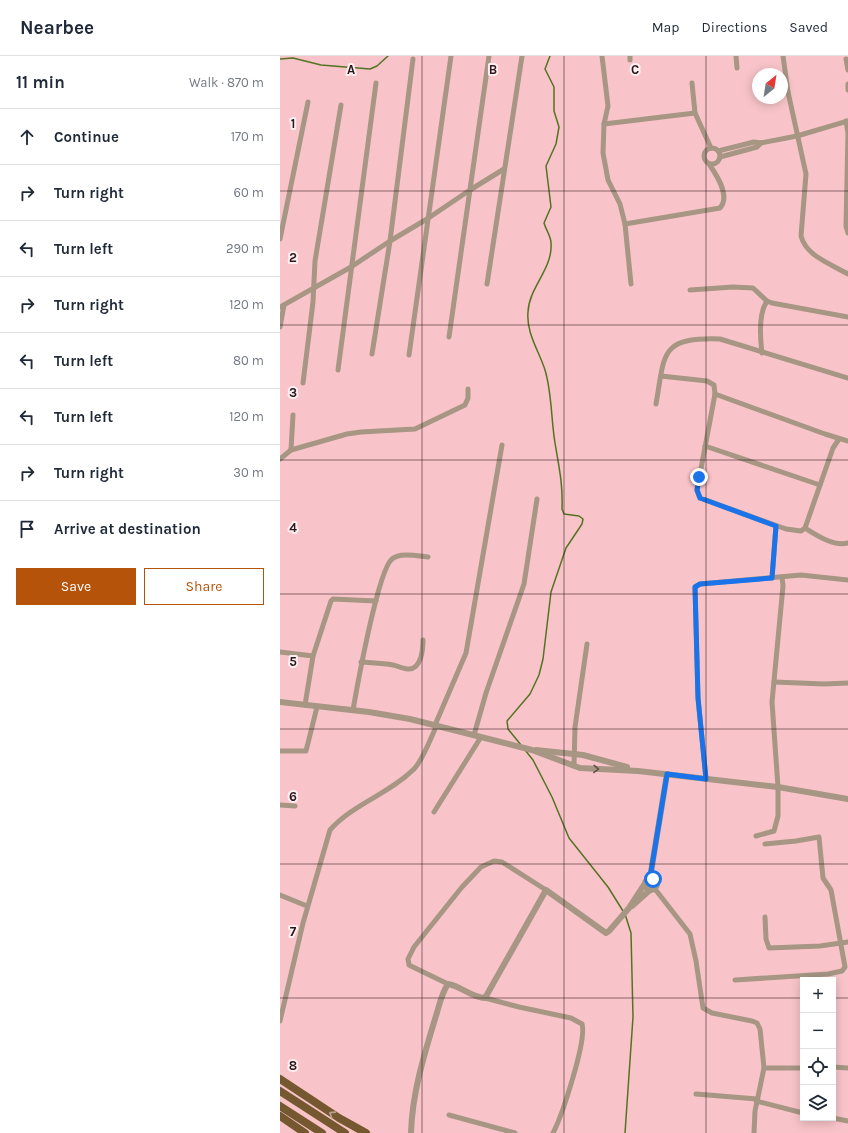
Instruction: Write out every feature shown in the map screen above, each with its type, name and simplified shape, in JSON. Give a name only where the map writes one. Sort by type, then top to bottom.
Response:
[{"type":"highway","points":[[280,1079],[339,1118],[366,1133]]},
{"type":"highway","points":[[280,1091],[345,1133]]},
{"type":"highway","points":[[280,1106],[322,1133]]},
{"type":"highway","points":[[280,1116],[305,1133]]},
{"type":"street","points":[[409,355],[427,220],[431,210],[451,56]]},
{"type":"street","points":[[450,337],[489,56]]},
{"type":"street","points":[[488,284],[522,56]]},
{"type":"street","points":[[602,56],[608,106],[604,124],[603,153],[608,180],[620,204],[625,224],[631,284]]},
{"type":"street","points":[[736,56],[736,68]]},
{"type":"street","points":[[783,56],[788,92],[806,174],[801,236],[803,243],[813,254],[848,274]]},
{"type":"street","points":[[372,354],[390,241],[413,59]]},
{"type":"street","points":[[846,60],[848,70]]},
{"type":"street","points":[[338,370],[376,83]]},
{"type":"street","points":[[692,83],[695,113],[706,139],[712,148],[718,151],[754,142],[761,143],[797,136],[847,121],[846,226],[848,233]]},
{"type":"street","points":[[848,84],[848,90]]},
{"type":"street","points":[[280,239],[308,102]]},
{"type":"street","points":[[303,383],[315,261],[341,104]]},
{"type":"street","points":[[604,124],[695,113]]},
{"type":"street","points":[[625,224],[720,208],[724,202],[724,194],[717,176],[704,158],[706,139]]},
{"type":"street","points":[[709,164],[716,163],[720,158],[757,147],[761,143]]},
{"type":"street","points":[[705,151],[712,148]]},
{"type":"street","points":[[717,176],[720,158],[718,151]]},
{"type":"street","points":[[280,327],[282,306],[352,267],[390,241],[427,220],[470,190],[504,169]]},
{"type":"street","points":[[690,290],[753,288],[768,301],[848,318]]},
{"type":"street","points":[[762,352],[760,339],[763,309],[768,301]]},
{"type":"street","points":[[656,404],[667,351],[674,344],[680,342],[709,338],[720,339],[792,362],[803,363],[848,378]]},
{"type":"street","points":[[661,376],[707,381],[714,385],[715,394],[697,490],[700,498],[776,526],[794,532],[801,531],[805,528],[833,448],[839,439]]},
{"type":"street","points":[[280,459],[291,450],[361,432],[415,429],[465,405],[468,398],[468,389]]},
{"type":"street","points":[[715,394],[848,441]]},
{"type":"street","points":[[291,450],[293,415]]},
{"type":"street","points":[[280,1021],[307,906],[330,830],[338,822],[392,786],[415,768],[436,725],[466,653],[502,445]]},
{"type":"street","points":[[705,446],[747,462],[820,485]]},
{"type":"street","points":[[474,735],[486,693],[524,584],[537,498]]},
{"type":"street","points":[[772,578],[776,526]]},
{"type":"street","points":[[805,528],[827,540],[843,544],[848,543]]},
{"type":"street","points":[[353,710],[361,662],[376,601],[388,564],[393,558],[400,556],[428,557]]},
{"type":"street","points":[[706,779],[698,698],[695,587],[700,584],[801,575],[848,580]]},
{"type":"street","points":[[756,836],[774,831],[776,827],[778,786],[772,721],[783,586],[782,577]]},
{"type":"street","points":[[305,705],[310,682],[313,656],[331,601],[333,599],[376,601]]},
{"type":"street","points":[[361,662],[381,663],[408,669],[414,668],[418,664],[423,650],[423,640]]},
{"type":"street","points":[[574,766],[579,696],[587,644]]},
{"type":"street","points":[[280,652],[313,656]]},
{"type":"street","points":[[774,682],[824,684],[848,683]]},
{"type":"street","points":[[280,702],[353,710],[436,725],[519,746],[574,766],[638,771],[778,786],[848,799]]},
{"type":"street","points":[[280,751],[306,751],[317,706]]},
{"type":"street","points":[[434,812],[481,737]]},
{"type":"street","points":[[532,750],[574,753],[594,757],[638,771]]},
{"type":"street","points":[[553,1133],[564,1107],[582,1040],[582,1024],[578,1020],[571,1018],[479,997],[409,965],[408,959],[414,947],[462,887],[481,868],[494,861],[502,862],[546,890],[606,933],[610,931],[629,908],[646,880],[650,878],[667,774]]},
{"type":"street","points":[[280,805],[295,806]]},
{"type":"street","points":[[735,980],[815,976],[842,972],[845,967],[831,890],[823,878],[819,836],[796,841],[765,844]]},
{"type":"street","points":[[629,908],[652,890],[656,881],[650,878]]},
{"type":"street","points":[[644,885],[652,890],[690,934],[696,961],[703,1008],[712,1013],[757,1024],[762,1038],[764,1068],[757,1100],[754,1133]]},
{"type":"street","points":[[485,998],[546,890]]},
{"type":"street","points":[[280,895],[307,906]]},
{"type":"street","points":[[765,917],[766,939],[769,948],[848,942]]},
{"type":"street","points":[[412,1133],[412,1113],[421,1068],[448,984]]},
{"type":"street","points":[[836,1067],[848,1068]]},
{"type":"street","points":[[764,1068],[800,1068]]},
{"type":"street","points":[[696,1094],[757,1100],[800,1112]]},
{"type":"street","points":[[449,1115],[515,1133]]},
{"type":"street","points":[[836,1119],[848,1121]]},
{"type":"waterway","points":[[280,59],[293,58],[321,65],[370,69],[377,66],[388,56]]},
{"type":"waterway","points":[[521,745],[508,729],[507,721],[530,694],[539,675],[543,659],[551,592],[566,548],[582,524],[583,519],[579,516],[564,514],[562,509],[561,483],[549,388],[545,370],[531,335],[528,320],[529,303],[532,294],[545,270],[551,252],[551,240],[544,223],[551,207],[546,166],[556,144],[559,127],[554,111],[554,87],[545,69],[550,56]]},
{"type":"waterway","points":[[525,750],[533,760],[552,797],[569,838],[608,887],[623,911]]},
{"type":"waterway","points":[[625,914],[631,933],[633,1017],[625,1133]]},
{"type":"route","points":[[653,879],[650,878],[667,774],[706,779],[698,698],[695,587],[700,584],[772,578],[776,526],[700,498],[697,490],[699,477]]}]
